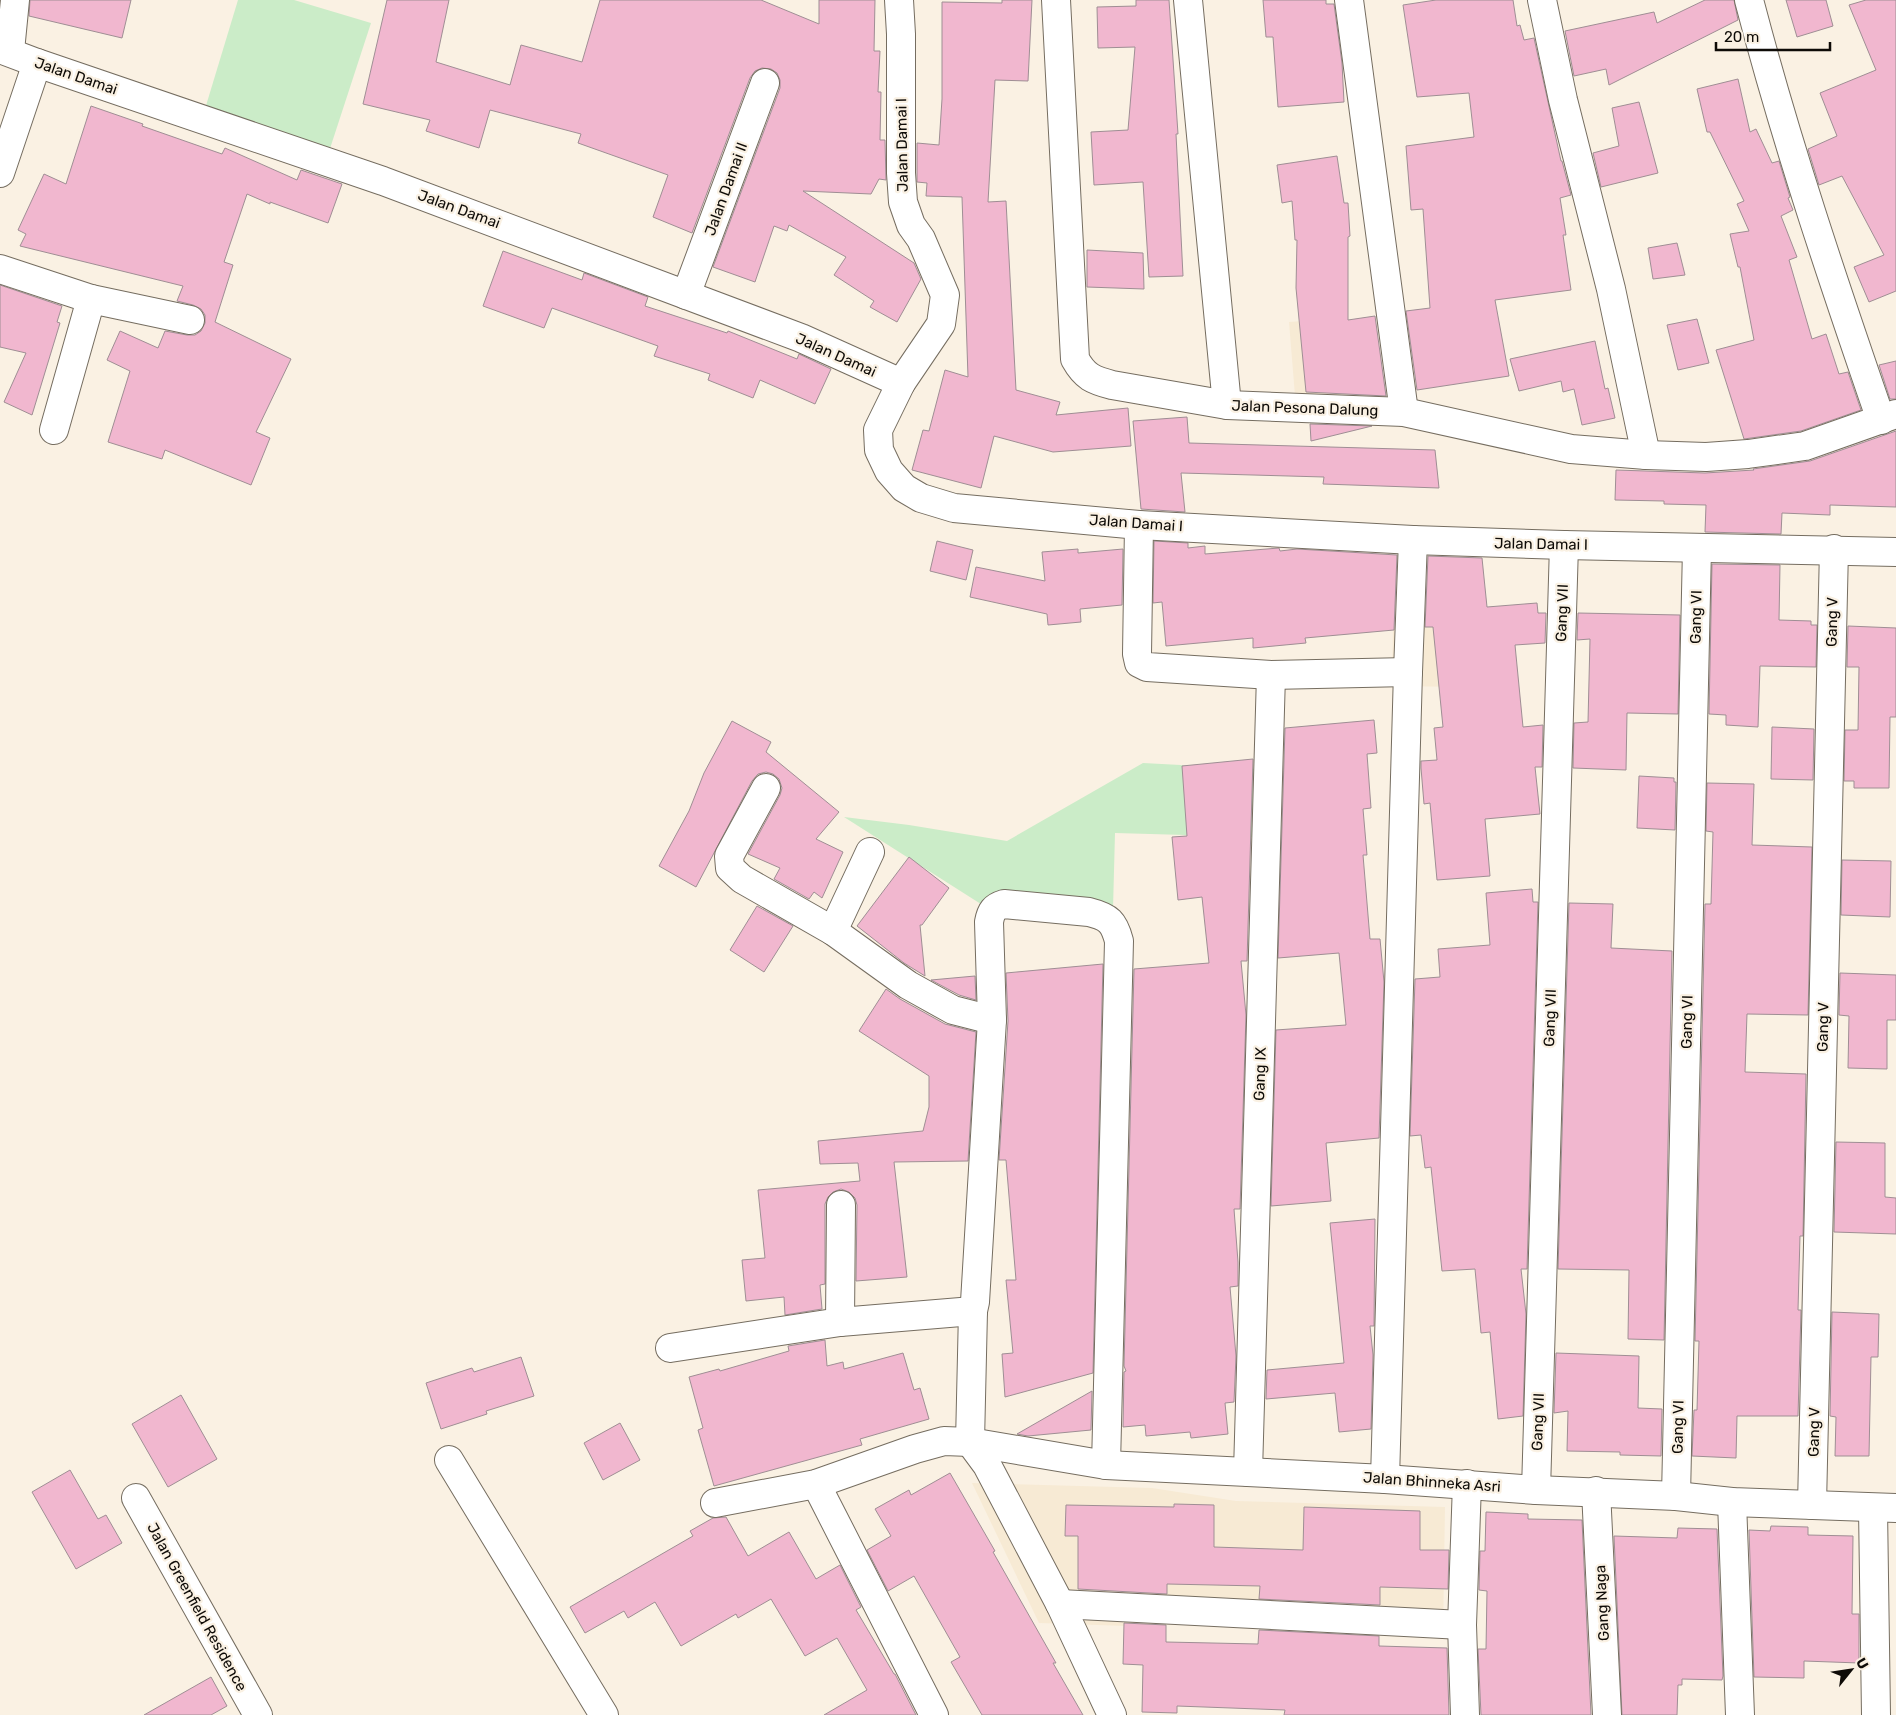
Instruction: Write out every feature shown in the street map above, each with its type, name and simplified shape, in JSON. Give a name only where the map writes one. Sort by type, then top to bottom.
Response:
[{"type":"street","name":"Jalan Damai","points":[[15,0],[5,50],[36,63],[383,181],[801,338],[901,383]]},
{"type":"street","name":"Jalan Damai I","points":[[899,0],[903,202],[911,225],[921,239],[945,295],[941,324],[930,343],[901,383],[878,430],[879,450],[889,471],[904,488],[921,498],[954,508],[1139,525],[1413,540],[1896,552]]},
{"type":"street","name":"Jalan Pesona Dalung","points":[[1056,0],[1075,359],[1082,372],[1094,381],[1112,386],[1227,405],[1404,412],[1571,449],[1646,455],[1706,457],[1748,454],[1805,446],[1888,417]]},
{"type":"street","points":[[1188,0],[1227,405]]},
{"type":"street","points":[[1349,0],[1404,412]]},
{"type":"street","points":[[1542,0],[1563,100],[1610,289],[1646,455]]},
{"type":"street","points":[[1749,0],[1767,68],[1823,252],[1888,417]]},
{"type":"street","points":[[0,173],[36,63]]},
{"type":"street","name":"Jalan Damai II","points":[[686,294],[765,82]]},
{"type":"street","points":[[0,269],[91,299],[190,320]]},
{"type":"street","points":[[54,430],[91,299]]},
{"type":"street","points":[[1139,525],[1137,654],[1140,662],[1146,667],[1272,675],[1408,672]]},
{"type":"street","points":[[1385,1479],[1413,540]]},
{"type":"street","name":"Gang VII","points":[[1536,1490],[1564,545]]},
{"type":"street","name":"Gang VI","points":[[1676,1496],[1698,548]]},
{"type":"street","name":"Gang V","points":[[1812,1505],[1834,549]]},
{"type":"street","name":"Gang IX","points":[[1248,1472],[1272,675]]},
{"type":"street","points":[[766,788],[729,856],[730,868],[742,879],[833,931],[908,986],[953,1010],[992,1020]]},
{"type":"street","points":[[833,931],[870,852]]},
{"type":"street","points":[[1106,1465],[1119,941],[1116,928],[1109,920],[1090,912],[1004,904],[997,906],[991,912],[989,922],[992,1020],[973,1311],[970,1442],[987,1465],[1060,1604],[1112,1715]]},
{"type":"street","points":[[840,1322],[841,1205]]},
{"type":"street","points":[[670,1348],[840,1322],[973,1311]]},
{"type":"street","name":"Jalan Bhinneka Asri","points":[[715,1503],[816,1484],[915,1449],[944,1441],[970,1442],[1106,1465],[1385,1479],[1536,1490],[1596,1491],[1732,1502],[1884,1508]]},
{"type":"street","points":[[450,1460],[604,1715]]},
{"type":"street","points":[[816,1484],[934,1715]]},
{"type":"street","points":[[1465,1715],[1462,1625],[1467,1484]]},
{"type":"street","name":"Gang Naga","points":[[1596,1491],[1607,1715]]},
{"type":"street","name":"Jalan Greenfield Residence","points":[[136,1498],[258,1715]]},
{"type":"street","points":[[1732,1502],[1740,1715]]},
{"type":"street","points":[[1876,1715],[1884,1508]]},
{"type":"street","points":[[1060,1604],[1462,1625]]},
{"type":"shaded area","points":[[1329,319],[1343,411],[1296,408],[1289,322]]},
{"type":"shaded area","points":[[1393,627],[1467,627],[1466,687],[1392,686]]},
{"type":"shaded area","points":[[972,1483],[1152,1488],[1236,1501],[1445,1507],[1443,1634],[1194,1623],[1127,1626],[1039,1623]]},
{"type":"green space","points":[[238,0],[294,0],[371,23],[322,173],[198,132]]},
{"type":"green space","points":[[1143,763],[1256,769],[1255,837],[1115,833],[1113,909],[984,906],[844,817],[909,825],[1007,841]]},
{"type":"building","points":[[30,0],[131,0],[122,38],[29,16]]},
{"type":"building","points":[[387,0],[449,0],[436,62],[510,85],[521,45],[582,62],[600,0],[761,0],[819,24],[819,0],[875,0],[874,51],[880,51],[878,92],[881,92],[880,140],[885,140],[886,180],[879,179],[871,194],[803,191],[914,263],[921,279],[897,322],[870,307],[874,301],[834,275],[846,257],[789,225],[787,231],[774,226],[755,282],[713,267],[780,88],[780,80],[777,73],[771,69],[762,68],[755,71],[750,78],[692,233],[653,217],[668,175],[578,143],[581,134],[490,110],[479,148],[426,131],[430,120],[363,104]]},
{"type":"building","points":[[1002,0],[1032,0],[1028,81],[995,80],[988,202],[1006,201],[1016,390],[1060,402],[1056,415],[1128,408],[1131,446],[1053,452],[994,436],[981,488],[912,470],[923,430],[929,431],[945,370],[968,377],[962,197],[926,196],[927,183],[917,182],[917,143],[939,145],[942,99],[942,2],[1002,3]]},
{"type":"building","points":[[1136,0],[1169,0],[1178,134],[1176,134],[1183,276],[1149,277],[1143,182],[1094,185],[1091,132],[1128,130],[1135,47],[1098,48],[1097,7],[1136,6]]},
{"type":"building","points":[[1263,0],[1326,0],[1326,4],[1334,4],[1342,63],[1344,102],[1278,107],[1273,37],[1266,37]]},
{"type":"building","points":[[1436,0],[1513,0],[1517,26],[1520,25],[1524,40],[1534,38],[1561,161],[1571,195],[1560,198],[1566,235],[1563,235],[1571,290],[1495,300],[1509,376],[1417,390],[1406,311],[1430,308],[1423,209],[1411,210],[1406,146],[1474,137],[1469,93],[1417,97],[1403,5]]},
{"type":"building","points":[[1705,0],[1734,0],[1738,20],[1609,85],[1606,69],[1574,76],[1565,31],[1654,12],[1657,23]]},
{"type":"building","points":[[1786,0],[1826,0],[1833,26],[1797,37]]},
{"type":"building","points":[[1866,0],[1896,0],[1896,291],[1869,302],[1854,267],[1884,255],[1842,176],[1819,185],[1808,149],[1837,136],[1820,93],[1876,70],[1849,5]]},
{"type":"building","points":[[1738,79],[1750,132],[1756,129],[1772,163],[1779,161],[1790,197],[1788,198],[1793,210],[1781,216],[1797,257],[1789,260],[1812,339],[1826,334],[1839,374],[1848,372],[1861,410],[1801,431],[1744,439],[1716,350],[1754,340],[1740,267],[1738,267],[1730,234],[1749,231],[1737,204],[1744,201],[1710,132],[1707,132],[1697,89]]},
{"type":"building","points":[[1639,102],[1658,173],[1601,187],[1593,153],[1619,146],[1612,108]]},
{"type":"building","points":[[91,106],[222,154],[225,148],[297,180],[301,170],[342,184],[328,223],[270,202],[270,204],[247,194],[224,262],[233,265],[215,322],[291,359],[256,432],[270,438],[251,485],[165,450],[162,459],[108,442],[130,371],[107,360],[120,331],[158,348],[165,331],[195,335],[201,331],[205,323],[205,315],[201,309],[177,301],[183,286],[20,246],[26,234],[18,230],[44,174],[66,184]]},
{"type":"building","points":[[1337,156],[1344,203],[1348,203],[1350,236],[1348,237],[1348,320],[1375,316],[1386,396],[1306,392],[1296,288],[1297,240],[1295,240],[1292,201],[1282,203],[1277,165]]},
{"type":"building","points":[[1677,243],[1685,275],[1653,279],[1648,248]]},
{"type":"building","points":[[1087,250],[1143,253],[1144,289],[1087,287]]},
{"type":"building","points":[[503,251],[582,280],[584,273],[648,297],[645,306],[727,333],[728,331],[797,359],[799,354],[831,369],[815,404],[760,380],[753,398],[708,380],[710,374],[654,356],[658,346],[552,308],[544,328],[483,306]]},
{"type":"building","points":[[0,285],[62,306],[57,322],[60,323],[32,415],[4,402],[26,353],[0,347]]},
{"type":"building","points":[[1697,319],[1709,363],[1678,370],[1667,325]]},
{"type":"building","points":[[1595,341],[1605,389],[1608,388],[1615,418],[1582,425],[1574,389],[1563,392],[1561,381],[1519,391],[1510,359]]},
{"type":"building","points":[[1896,361],[1896,399],[1890,399],[1879,365]]},
{"type":"building","points":[[1187,417],[1189,443],[1435,450],[1439,488],[1323,484],[1324,477],[1181,473],[1185,512],[1141,509],[1133,421]]},
{"type":"building","points":[[1310,424],[1372,426],[1311,441]]},
{"type":"building","points":[[1896,431],[1896,507],[1830,505],[1830,515],[1782,513],[1781,534],[1705,532],[1706,505],[1664,504],[1664,501],[1615,500],[1616,470],[1705,473],[1754,470],[1810,461]]},
{"type":"building","points":[[937,541],[973,550],[966,580],[930,571]]},
{"type":"building","points":[[1154,541],[1188,543],[1188,548],[1205,546],[1205,554],[1279,548],[1280,551],[1297,549],[1397,555],[1394,630],[1305,638],[1306,643],[1253,648],[1253,638],[1166,646],[1162,602],[1153,603]]},
{"type":"building","points":[[1078,549],[1078,553],[1123,549],[1122,605],[1080,609],[1081,622],[1048,625],[1047,614],[970,597],[976,567],[1045,581],[1042,552]]},
{"type":"building","points":[[1428,556],[1482,558],[1487,607],[1537,603],[1538,613],[1546,613],[1545,643],[1515,645],[1523,727],[1543,725],[1542,767],[1535,767],[1540,814],[1485,819],[1490,876],[1437,880],[1430,803],[1424,804],[1421,768],[1421,761],[1437,760],[1434,728],[1443,727],[1433,627],[1425,627]]},
{"type":"building","points":[[1712,564],[1780,565],[1779,620],[1811,621],[1811,625],[1817,625],[1816,667],[1760,666],[1758,727],[1726,725],[1726,715],[1709,714]]},
{"type":"building","points":[[1578,613],[1680,615],[1678,714],[1627,713],[1626,770],[1573,768],[1574,723],[1588,722],[1590,639],[1577,640]]},
{"type":"building","points":[[1848,626],[1896,628],[1896,717],[1890,717],[1889,788],[1854,788],[1854,781],[1844,781],[1845,730],[1858,730],[1859,667],[1847,667]]},
{"type":"building","points":[[1374,720],[1377,753],[1367,754],[1371,808],[1363,809],[1367,855],[1363,855],[1370,939],[1380,939],[1384,982],[1379,1138],[1326,1143],[1331,1201],[1271,1206],[1276,1030],[1346,1025],[1339,953],[1278,958],[1285,728]]},
{"type":"building","points":[[732,721],[771,742],[766,752],[839,812],[816,839],[843,852],[822,898],[814,892],[809,899],[774,879],[780,868],[748,854],[782,788],[779,779],[773,774],[766,772],[758,774],[752,781],[696,887],[659,866],[689,811],[704,773]]},
{"type":"building","points":[[1772,727],[1814,729],[1813,780],[1771,779]]},
{"type":"building","points":[[1253,759],[1247,961],[1241,961],[1246,1015],[1240,1209],[1234,1209],[1238,1286],[1230,1287],[1236,1356],[1234,1402],[1225,1403],[1228,1434],[1191,1438],[1190,1432],[1146,1436],[1145,1425],[1123,1427],[1124,1372],[1126,1371],[1124,1366],[1134,969],[1209,963],[1202,897],[1178,900],[1172,837],[1187,836],[1182,766]]},
{"type":"building","points":[[1639,776],[1674,778],[1674,782],[1676,782],[1675,830],[1637,828]]},
{"type":"building","points":[[1707,783],[1754,784],[1752,845],[1812,847],[1808,1015],[1747,1014],[1745,1072],[1806,1074],[1803,1236],[1800,1236],[1798,1310],[1801,1310],[1798,1416],[1737,1416],[1736,1458],[1692,1456],[1694,1410],[1697,1410],[1699,1341],[1695,1341],[1705,904],[1711,904],[1713,832],[1706,831]]},
{"type":"building","points":[[909,857],[949,888],[922,925],[920,925],[925,976],[904,963],[857,926]]},
{"type":"building","points":[[1842,860],[1891,861],[1890,917],[1841,915]]},
{"type":"building","points":[[1532,889],[1533,902],[1538,902],[1527,1269],[1521,1269],[1526,1314],[1523,1416],[1498,1419],[1490,1332],[1481,1333],[1475,1269],[1442,1271],[1431,1167],[1425,1168],[1421,1135],[1410,1136],[1415,979],[1440,977],[1438,949],[1490,945],[1486,893]]},
{"type":"building","points":[[1569,903],[1613,904],[1611,948],[1672,951],[1664,1340],[1628,1339],[1629,1270],[1558,1269]]},
{"type":"building","points":[[757,906],[793,926],[764,972],[730,950]]},
{"type":"building","points":[[1103,964],[1093,1373],[1005,1397],[1002,1354],[1013,1353],[1006,1280],[1016,1280],[1006,1160],[999,1160],[1008,1021],[1006,973]]},
{"type":"building","points":[[1840,973],[1896,975],[1896,1020],[1887,1020],[1887,1069],[1848,1068],[1849,1016],[1839,1015]]},
{"type":"building","points":[[975,976],[976,1000],[959,995],[931,980]]},
{"type":"building","points":[[886,989],[945,1024],[976,1032],[968,1161],[894,1162],[907,1277],[856,1281],[857,1205],[855,1198],[849,1192],[841,1189],[833,1192],[825,1204],[825,1284],[820,1285],[822,1309],[785,1315],[784,1297],[746,1301],[742,1260],[765,1258],[758,1190],[860,1181],[858,1163],[820,1164],[818,1141],[923,1131],[929,1107],[929,1076],[859,1031]]},
{"type":"building","points":[[1836,1142],[1885,1143],[1885,1197],[1896,1198],[1896,1234],[1834,1232]]},
{"type":"building","points":[[1375,1219],[1374,1326],[1370,1326],[1373,1355],[1371,1429],[1339,1432],[1335,1393],[1266,1399],[1267,1370],[1344,1363],[1330,1223]]},
{"type":"building","points":[[1832,1312],[1879,1314],[1878,1357],[1871,1357],[1869,1456],[1835,1456],[1836,1417],[1830,1416]]},
{"type":"building","points":[[825,1340],[827,1366],[843,1362],[844,1369],[903,1353],[914,1390],[920,1388],[929,1419],[860,1439],[862,1445],[714,1486],[698,1430],[703,1428],[689,1377],[719,1369],[720,1371],[789,1351],[788,1346]]},
{"type":"building","points":[[1556,1353],[1639,1356],[1638,1408],[1662,1409],[1661,1456],[1620,1455],[1620,1452],[1567,1451],[1568,1411],[1554,1413]]},
{"type":"building","points":[[521,1357],[534,1396],[486,1411],[487,1414],[441,1429],[426,1383],[472,1368],[474,1372]]},
{"type":"building","points":[[1092,1391],[1091,1430],[1028,1436],[1017,1434]]},
{"type":"building","points":[[181,1395],[217,1459],[168,1487],[132,1424]]},
{"type":"building","points":[[620,1423],[640,1460],[603,1480],[584,1443]]},
{"type":"building","points":[[70,1470],[98,1519],[106,1515],[122,1543],[76,1569],[32,1492]]},
{"type":"building","points":[[950,1473],[995,1551],[993,1552],[1083,1715],[982,1715],[951,1662],[960,1657],[914,1576],[888,1591],[867,1550],[891,1536],[875,1509],[909,1490],[911,1495]]},
{"type":"building","points":[[1174,1504],[1214,1505],[1214,1547],[1303,1550],[1304,1507],[1420,1511],[1420,1550],[1449,1550],[1448,1589],[1380,1587],[1380,1605],[1259,1599],[1260,1586],[1167,1584],[1167,1594],[1078,1589],[1078,1536],[1065,1536],[1066,1505],[1174,1507]]},
{"type":"building","points":[[1486,1512],[1528,1514],[1528,1519],[1582,1520],[1591,1715],[1481,1715],[1478,1649],[1486,1649],[1487,1591],[1479,1590],[1480,1551],[1485,1551]]},
{"type":"building","points":[[726,1517],[748,1556],[789,1532],[816,1579],[840,1565],[861,1607],[856,1610],[895,1674],[916,1715],[824,1715],[867,1690],[837,1638],[805,1656],[771,1599],[738,1618],[736,1614],[681,1646],[655,1602],[628,1618],[624,1611],[585,1633],[570,1607],[693,1536],[690,1531],[713,1518]]},
{"type":"building","points":[[1771,1526],[1808,1527],[1808,1535],[1853,1536],[1852,1614],[1859,1614],[1859,1663],[1804,1661],[1804,1678],[1754,1677],[1749,1530],[1770,1531]]},
{"type":"building","points":[[1678,1528],[1717,1529],[1722,1680],[1682,1679],[1682,1685],[1678,1685],[1677,1715],[1622,1715],[1614,1536],[1677,1538]]},
{"type":"building","points":[[1124,1623],[1166,1625],[1166,1642],[1258,1644],[1259,1630],[1379,1636],[1379,1646],[1447,1648],[1449,1715],[1284,1715],[1285,1710],[1177,1706],[1177,1713],[1142,1712],[1143,1665],[1123,1664]]},
{"type":"building","points":[[211,1677],[227,1706],[211,1715],[144,1715]]}]
